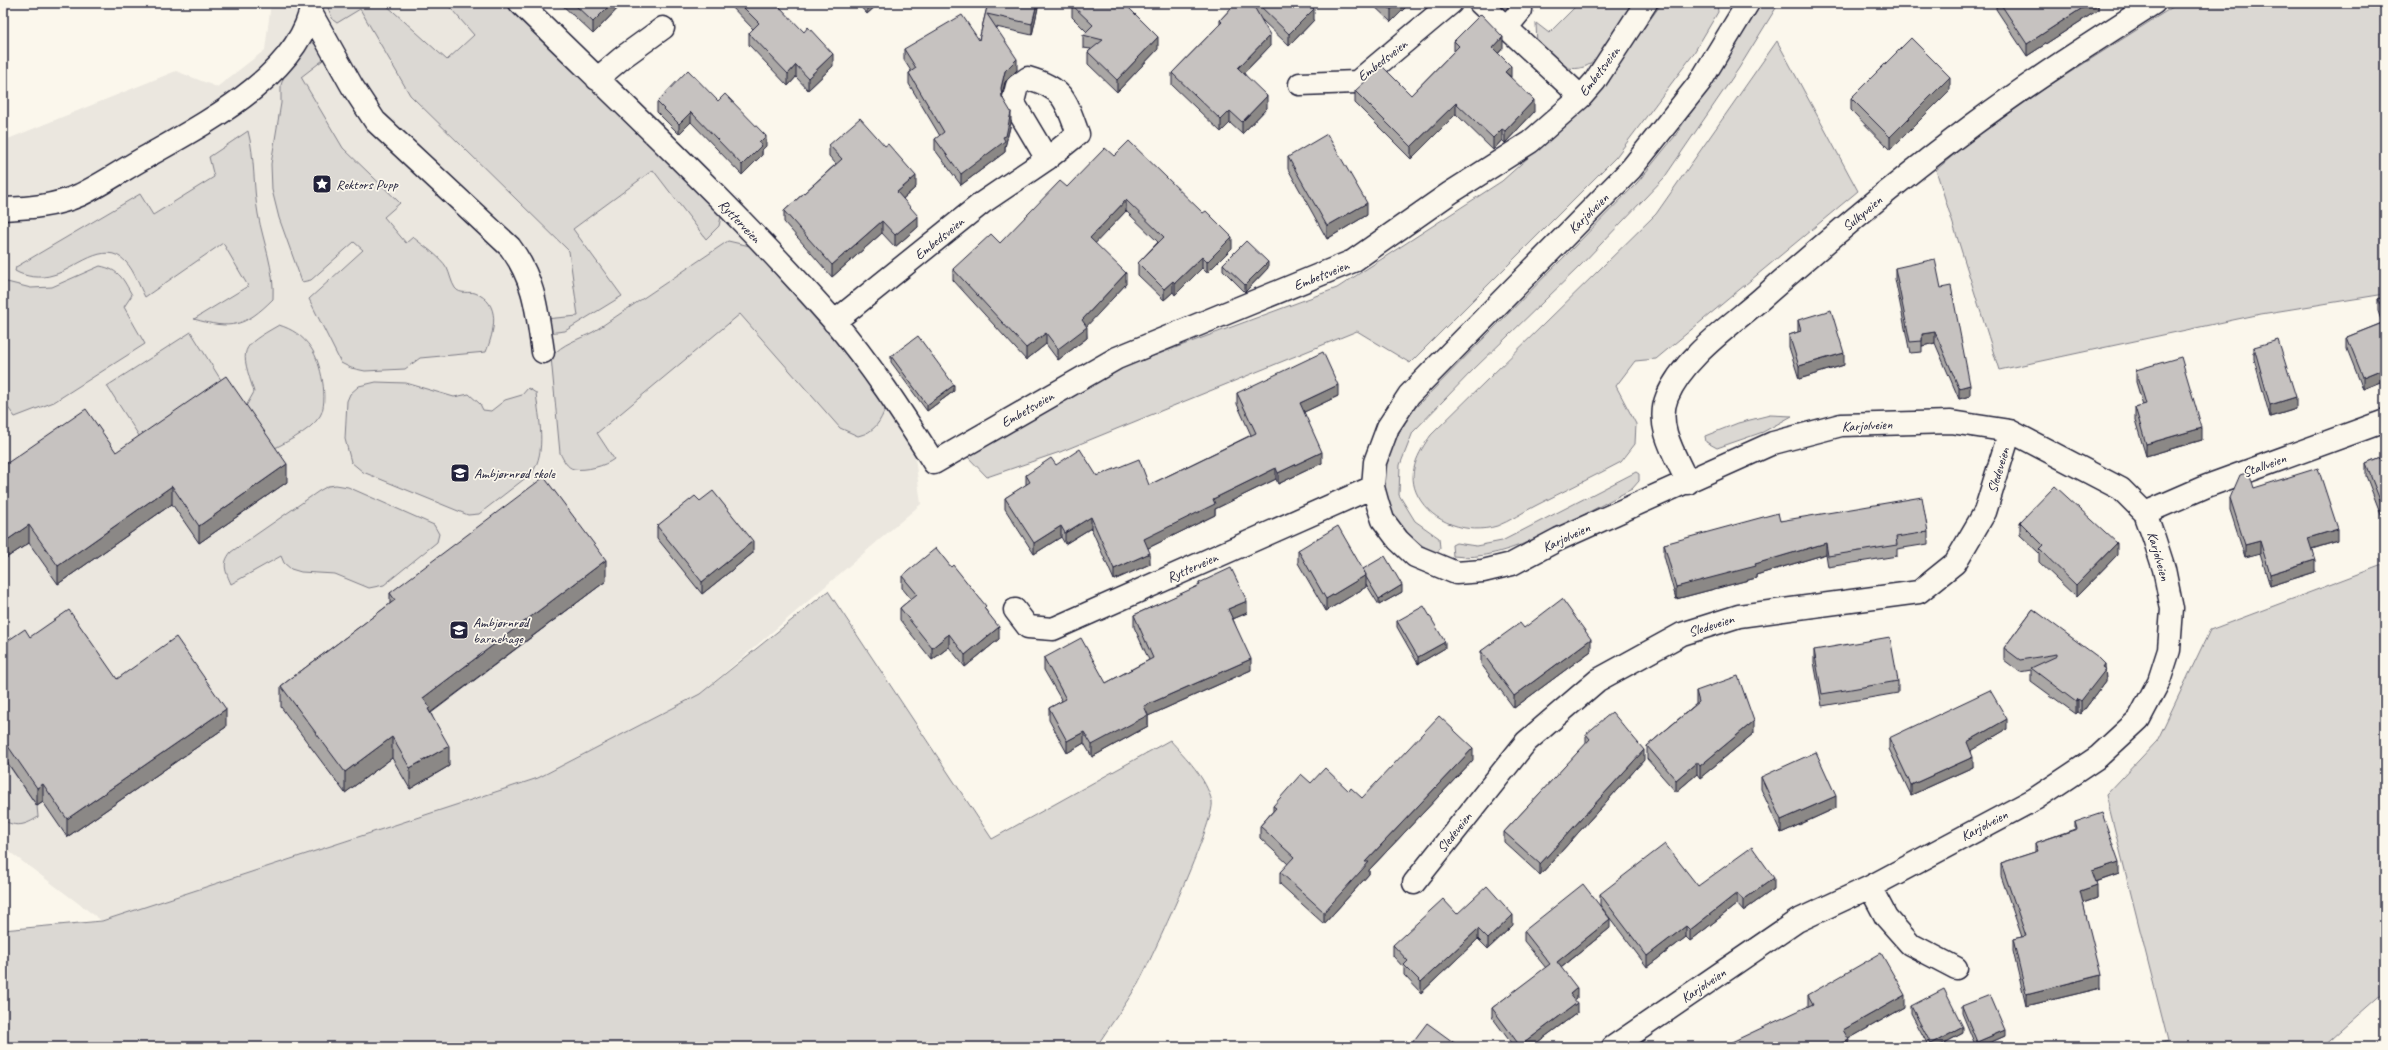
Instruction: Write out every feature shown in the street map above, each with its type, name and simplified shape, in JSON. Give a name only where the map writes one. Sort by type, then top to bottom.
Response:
[{"type":"street","name":"Rytterveien","points":[[520,3],[740,220],[834,322],[905,416],[934,463]]},
{"type":"street","name":"Embedsveien","points":[[1300,84],[1357,82],[1451,3]]},
{"type":"street","points":[[1480,3],[1581,97]]},
{"type":"street","name":"Embetsveien","points":[[934,463],[1117,358],[1353,261],[1450,193],[1530,142],[1581,97],[1595,81],[1646,3]]},
{"type":"street","name":"Karjolveien","points":[[1613,1047],[1797,921],[1870,887],[2035,799],[2098,757],[2139,719],[2159,681],[2169,650],[2172,609],[2164,569],[2145,513],[2121,489],[2010,431],[1951,422],[1841,425],[1773,443],[1688,483],[1559,539],[1512,564],[1483,571],[1456,573],[1415,556],[1398,540],[1383,520],[1373,487],[1375,462],[1388,427],[1409,395],[1631,169],[1700,82],[1748,3]]},
{"type":"street","name":"Sulkyveien","points":[[1688,483],[1668,439],[1664,425],[1664,411],[1667,398],[1681,371],[1813,253],[1898,183],[1975,124],[2081,50],[2154,3]]},
{"type":"street","points":[[3,209],[45,206],[80,195],[193,130],[244,97],[273,72],[303,30],[311,8]]},
{"type":"street","points":[[311,8],[352,86],[375,121],[510,247],[522,263],[530,280],[536,305],[543,352]]},
{"type":"street","points":[[1507,27],[1521,10]]},
{"type":"street","points":[[597,79],[623,56],[663,28]]},
{"type":"street","name":"Embedsveien","points":[[834,322],[982,203],[1047,159]]},
{"type":"street","name":"Stallveien","points":[[2145,513],[2207,486],[2385,421]]},
{"type":"street","name":"Sledeveien","points":[[1414,883],[1526,742],[1598,680],[1682,634],[1739,616],[1919,592],[1955,563],[1985,512],[2010,431]]},
{"type":"street","name":"Rytterveien","points":[[1015,610],[1028,627],[1053,629],[1373,487]]},
{"type":"street","points":[[1870,887],[1886,918],[1910,944],[1956,968]]},
{"type":"shaded area","name":"Ambjørnrød skole","points":[[271,3],[506,3],[750,246],[836,342],[913,442],[921,504],[700,694],[538,778],[102,921],[3,847],[3,141],[176,71],[217,87],[265,50]]},
{"type":"shaded area","points":[[326,3],[384,3],[447,60],[474,35],[446,3],[506,3],[721,217],[719,226],[706,239],[653,170],[573,229],[622,296],[565,331],[548,333],[545,319],[578,316],[569,251],[410,95],[360,9],[337,23],[333,20]]},
{"type":"shaded area","points":[[1579,3],[1632,3],[1620,27],[1603,52],[1593,62],[1582,68],[1569,68],[1552,60],[1537,45],[1536,23],[1549,33]]},
{"type":"shaded area","points":[[1662,3],[1717,3],[1718,12],[1692,56],[1616,157],[1410,363],[1357,331],[1060,452],[987,477],[967,456],[1118,369],[1337,288],[1502,181],[1589,103]]},
{"type":"shaded area","points":[[1762,3],[1779,3],[1739,68],[1664,178],[1580,266],[1473,370],[1413,432],[1400,465],[1399,495],[1415,521],[1439,538],[1440,548],[1436,555],[1407,532],[1395,516],[1387,501],[1385,485],[1386,470],[1396,439],[1405,423],[1415,408],[1637,183],[1675,136]]},
{"type":"shaded area","points":[[2179,3],[2385,3],[2385,294],[2261,314],[1999,370],[1936,170],[1992,122]]},
{"type":"shaded area","points":[[308,40],[319,46],[327,57],[301,77],[343,148],[400,203],[384,217],[406,243],[413,237],[440,259],[447,268],[452,283],[457,290],[462,292],[473,292],[484,298],[489,304],[494,319],[486,352],[420,358],[405,369],[365,371],[351,368],[341,363],[309,299],[363,250],[354,242],[311,280],[302,282],[279,218],[272,190],[271,164],[281,103],[281,85],[286,70]]},
{"type":"shaded area","points":[[1777,41],[1858,191],[1656,359],[1635,361],[1616,386],[1636,424],[1635,444],[1621,462],[1497,526],[1474,529],[1463,528],[1442,520],[1432,513],[1418,496],[1413,480],[1413,472],[1418,456],[1431,435],[1656,214]]},
{"type":"shaded area","points":[[248,131],[252,151],[258,214],[272,277],[273,299],[245,321],[228,325],[194,319],[248,286],[223,243],[145,297],[126,262],[117,255],[108,253],[99,254],[62,272],[43,277],[23,275],[15,271],[16,267],[140,194],[153,215],[214,177],[209,157]]},
{"type":"shaded area","points":[[728,241],[750,246],[836,342],[886,407],[879,422],[869,432],[858,436],[840,428],[740,314],[597,433],[614,459],[606,464],[590,469],[574,469],[569,467],[560,453],[551,357],[566,345],[593,332]]},
{"type":"shaded area","points":[[100,266],[117,273],[126,284],[132,295],[124,307],[145,344],[54,402],[15,417],[3,401],[3,281],[31,288],[52,287]]},
{"type":"shaded area","points":[[279,325],[297,334],[315,354],[323,382],[324,401],[320,416],[309,428],[303,433],[266,453],[245,408],[254,392],[245,358],[246,351],[256,339]]},
{"type":"shaded area","points":[[191,332],[226,388],[143,442],[107,386]]},
{"type":"shaded area","points":[[376,382],[406,383],[454,397],[469,394],[480,404],[483,410],[491,411],[505,400],[522,395],[528,388],[536,393],[540,424],[541,445],[537,464],[532,473],[479,514],[468,515],[363,472],[351,462],[345,439],[347,401],[350,394],[359,386]]},
{"type":"shaded area","points":[[1770,415],[1792,416],[1763,432],[1717,448],[1706,442],[1705,436],[1738,423]]},
{"type":"shaded area","points":[[1636,472],[1639,474],[1639,481],[1632,489],[1569,523],[1521,545],[1497,552],[1475,556],[1453,556],[1452,545],[1456,543],[1476,546],[1502,541]]},
{"type":"shaded area","points":[[336,485],[348,487],[434,525],[439,534],[437,542],[384,585],[369,588],[335,574],[301,572],[291,569],[284,563],[281,556],[231,584],[226,572],[225,564],[231,552],[319,491],[328,486]]},
{"type":"shaded area","points":[[2385,564],[2385,991],[2322,1047],[2151,1047],[2168,1041],[2106,795],[2157,741],[2210,630]]},
{"type":"shaded area","points":[[828,591],[992,839],[1170,740],[1195,768],[1205,784],[1212,802],[1204,835],[1194,861],[1138,984],[1096,1047],[3,1047],[3,930],[102,921],[538,778],[700,694]]},
{"type":"shaded area","points":[[3,757],[37,806],[38,817],[25,824],[17,825],[3,820]]},
{"type":"building","points":[[573,3],[612,3],[593,22]]},
{"type":"building","points":[[739,3],[776,3],[804,32],[808,27],[833,54],[808,78],[796,65],[788,74],[749,33],[759,23]]},
{"type":"building","points":[[988,3],[1037,3],[1032,24],[987,14],[1017,59],[1005,71],[1001,88],[1002,97],[1011,112],[1006,136],[1003,137],[1005,141],[961,174],[935,139],[944,132],[909,73],[916,68],[904,49],[962,15],[979,40]]},
{"type":"building","points":[[1074,3],[1124,3],[1158,37],[1117,80],[1088,52],[1103,40],[1083,35],[1093,25],[1072,5]]},
{"type":"building","points":[[1236,3],[1252,3],[1270,35],[1238,68],[1267,96],[1242,122],[1230,111],[1221,120],[1172,73],[1222,22],[1220,20]]},
{"type":"building","points":[[1257,3],[1308,3],[1314,9],[1289,34]]},
{"type":"building","points":[[1384,3],[1398,3],[1391,10]]},
{"type":"building","points":[[2000,3],[2090,3],[2027,44]]},
{"type":"building","points":[[1481,14],[1503,37],[1493,48],[1511,66],[1505,72],[1534,100],[1505,131],[1502,129],[1493,138],[1456,103],[1411,147],[1355,91],[1382,66],[1411,95],[1459,46],[1454,41]]},
{"type":"building","points":[[1911,38],[1950,77],[1890,137],[1851,98]]},
{"type":"building","points":[[688,70],[718,101],[725,94],[766,136],[759,143],[762,145],[742,165],[691,112],[679,124],[657,102]]},
{"type":"building","points":[[860,118],[885,146],[888,144],[916,176],[897,192],[918,216],[895,235],[882,221],[832,265],[784,211],[842,159],[829,145]]},
{"type":"building","points":[[1327,134],[1367,203],[1327,226],[1288,157]]},
{"type":"building","points":[[1129,141],[1203,213],[1206,211],[1232,237],[1207,262],[1202,257],[1175,283],[1173,281],[1164,289],[1138,263],[1164,237],[1126,200],[1090,238],[1126,273],[1082,320],[1087,327],[1058,349],[1046,333],[1026,348],[953,269],[991,234],[1000,243],[1060,181],[1067,187],[1105,148],[1114,156]]},
{"type":"building","points":[[1246,241],[1268,262],[1245,285],[1223,264]]},
{"type":"building","points":[[1935,259],[1941,288],[1951,286],[1970,385],[1959,388],[1935,332],[1922,334],[1922,341],[1910,342],[1895,268]]},
{"type":"building","points":[[2385,296],[2385,317],[2378,299]]},
{"type":"building","points":[[1831,310],[1844,353],[1799,366],[1789,335],[1801,331],[1798,320]]},
{"type":"building","points":[[2385,322],[2385,368],[2363,377],[2347,337]]},
{"type":"building","points":[[918,336],[954,385],[927,405],[891,356]]},
{"type":"building","points":[[2278,340],[2296,397],[2270,405],[2254,347]]},
{"type":"building","points":[[1323,352],[1338,385],[1300,403],[1322,452],[1278,473],[1276,468],[1213,499],[1215,504],[1144,539],[1150,553],[1114,569],[1091,517],[1065,533],[1061,526],[1034,543],[1005,498],[1030,482],[1026,475],[1051,458],[1056,465],[1080,449],[1097,476],[1139,459],[1149,485],[1256,433],[1237,393]]},
{"type":"building","points":[[2181,357],[2202,428],[2146,444],[2135,407],[2146,404],[2136,370]]},
{"type":"building","points":[[226,376],[287,464],[199,526],[172,486],[58,566],[29,525],[3,543],[3,466],[86,409],[116,452]]},
{"type":"building","points":[[2385,456],[2385,513],[2366,464]]},
{"type":"building","points":[[2318,468],[2338,529],[2308,538],[2315,560],[2270,574],[2260,541],[2245,545],[2230,498],[2240,475],[2249,472],[2254,488]]},
{"type":"building","points":[[544,477],[606,560],[423,698],[430,708],[428,709],[449,746],[410,768],[392,737],[345,772],[281,686],[395,600],[390,593]]},
{"type":"building","points":[[2055,486],[2117,543],[2076,585],[2039,549],[2043,545],[2020,522]]},
{"type":"building","points":[[713,491],[753,541],[702,582],[657,526],[695,496],[700,501]]},
{"type":"building","points":[[1922,497],[1928,532],[1896,537],[1897,545],[1828,556],[1826,543],[1755,564],[1756,566],[1676,587],[1664,544],[1778,513],[1780,521]]},
{"type":"building","points":[[1338,526],[1366,575],[1326,599],[1298,550]]},
{"type":"building","points":[[936,548],[951,567],[953,565],[986,606],[984,608],[999,627],[965,655],[949,634],[932,648],[900,608],[917,594],[902,576]]},
{"type":"building","points":[[1385,556],[1402,585],[1379,599],[1363,569]]},
{"type":"building","points":[[1231,568],[1247,601],[1228,609],[1251,659],[1144,706],[1148,715],[1092,745],[1084,732],[1067,741],[1049,708],[1066,699],[1044,658],[1081,638],[1106,683],[1153,658],[1134,615],[1200,585],[1199,583]]},
{"type":"building","points":[[1562,599],[1591,639],[1514,696],[1481,651],[1520,623],[1524,628]]},
{"type":"building","points":[[1424,606],[1445,642],[1418,657],[1397,621]]},
{"type":"building","points":[[2033,609],[2098,657],[2105,664],[2103,667],[2106,669],[2081,701],[2078,699],[2076,702],[2031,668],[2057,656],[2057,654],[2020,660],[2004,648]]},
{"type":"building","points":[[69,610],[117,679],[176,637],[226,709],[67,819],[43,784],[37,788],[3,739],[3,644],[25,629],[30,637]]},
{"type":"building","points":[[1890,637],[1898,681],[1822,694],[1814,650]]},
{"type":"building","points":[[1738,676],[1754,721],[1700,766],[1697,762],[1676,780],[1647,746],[1699,702],[1696,691]]},
{"type":"building","points":[[1990,690],[2007,719],[1967,742],[1973,757],[1911,785],[1889,738]]},
{"type":"building","points":[[1612,712],[1644,750],[1540,864],[1504,832],[1590,739],[1586,734]]},
{"type":"building","points":[[1439,716],[1473,748],[1365,862],[1369,862],[1324,912],[1280,872],[1294,857],[1260,826],[1276,808],[1273,806],[1301,774],[1311,783],[1325,768],[1349,791],[1351,788],[1362,798]]},
{"type":"building","points":[[1816,752],[1836,796],[1781,820],[1761,777]]},
{"type":"building","points":[[2102,813],[2119,862],[2092,871],[2097,885],[2080,891],[2101,975],[2026,994],[2013,939],[2026,936],[2001,863],[2038,851],[2035,843],[2077,829],[2075,822]]},
{"type":"building","points":[[1665,844],[1698,886],[1752,847],[1774,878],[1743,900],[1737,893],[1690,930],[1686,926],[1647,956],[1600,894]]},
{"type":"building","points":[[1583,884],[1610,919],[1557,962],[1577,988],[1570,994],[1577,1003],[1520,1046],[1492,1008],[1550,964],[1524,931]]},
{"type":"building","points":[[1487,886],[1513,915],[1488,939],[1478,929],[1421,982],[1404,965],[1408,961],[1393,945],[1443,899],[1457,914]]},
{"type":"building","points":[[1881,953],[1905,995],[1843,1030],[1849,1040],[1835,1047],[1721,1047],[1813,1004],[1808,995]]},
{"type":"building","points":[[1944,989],[1963,1027],[1931,1044],[1911,1006]]},
{"type":"building","points":[[1990,995],[2005,1030],[1977,1042],[1962,1006]]},
{"type":"building","points":[[1427,1023],[1460,1047],[1409,1047]]},
{"type":"place","name":"Rektors Pupp","points":[[322,184]]},
{"type":"place","name":"Ambjørnrød skole","points":[[460,473]]},
{"type":"place","name":"Ambjørnrød barnehage","points":[[459,630]]}]
